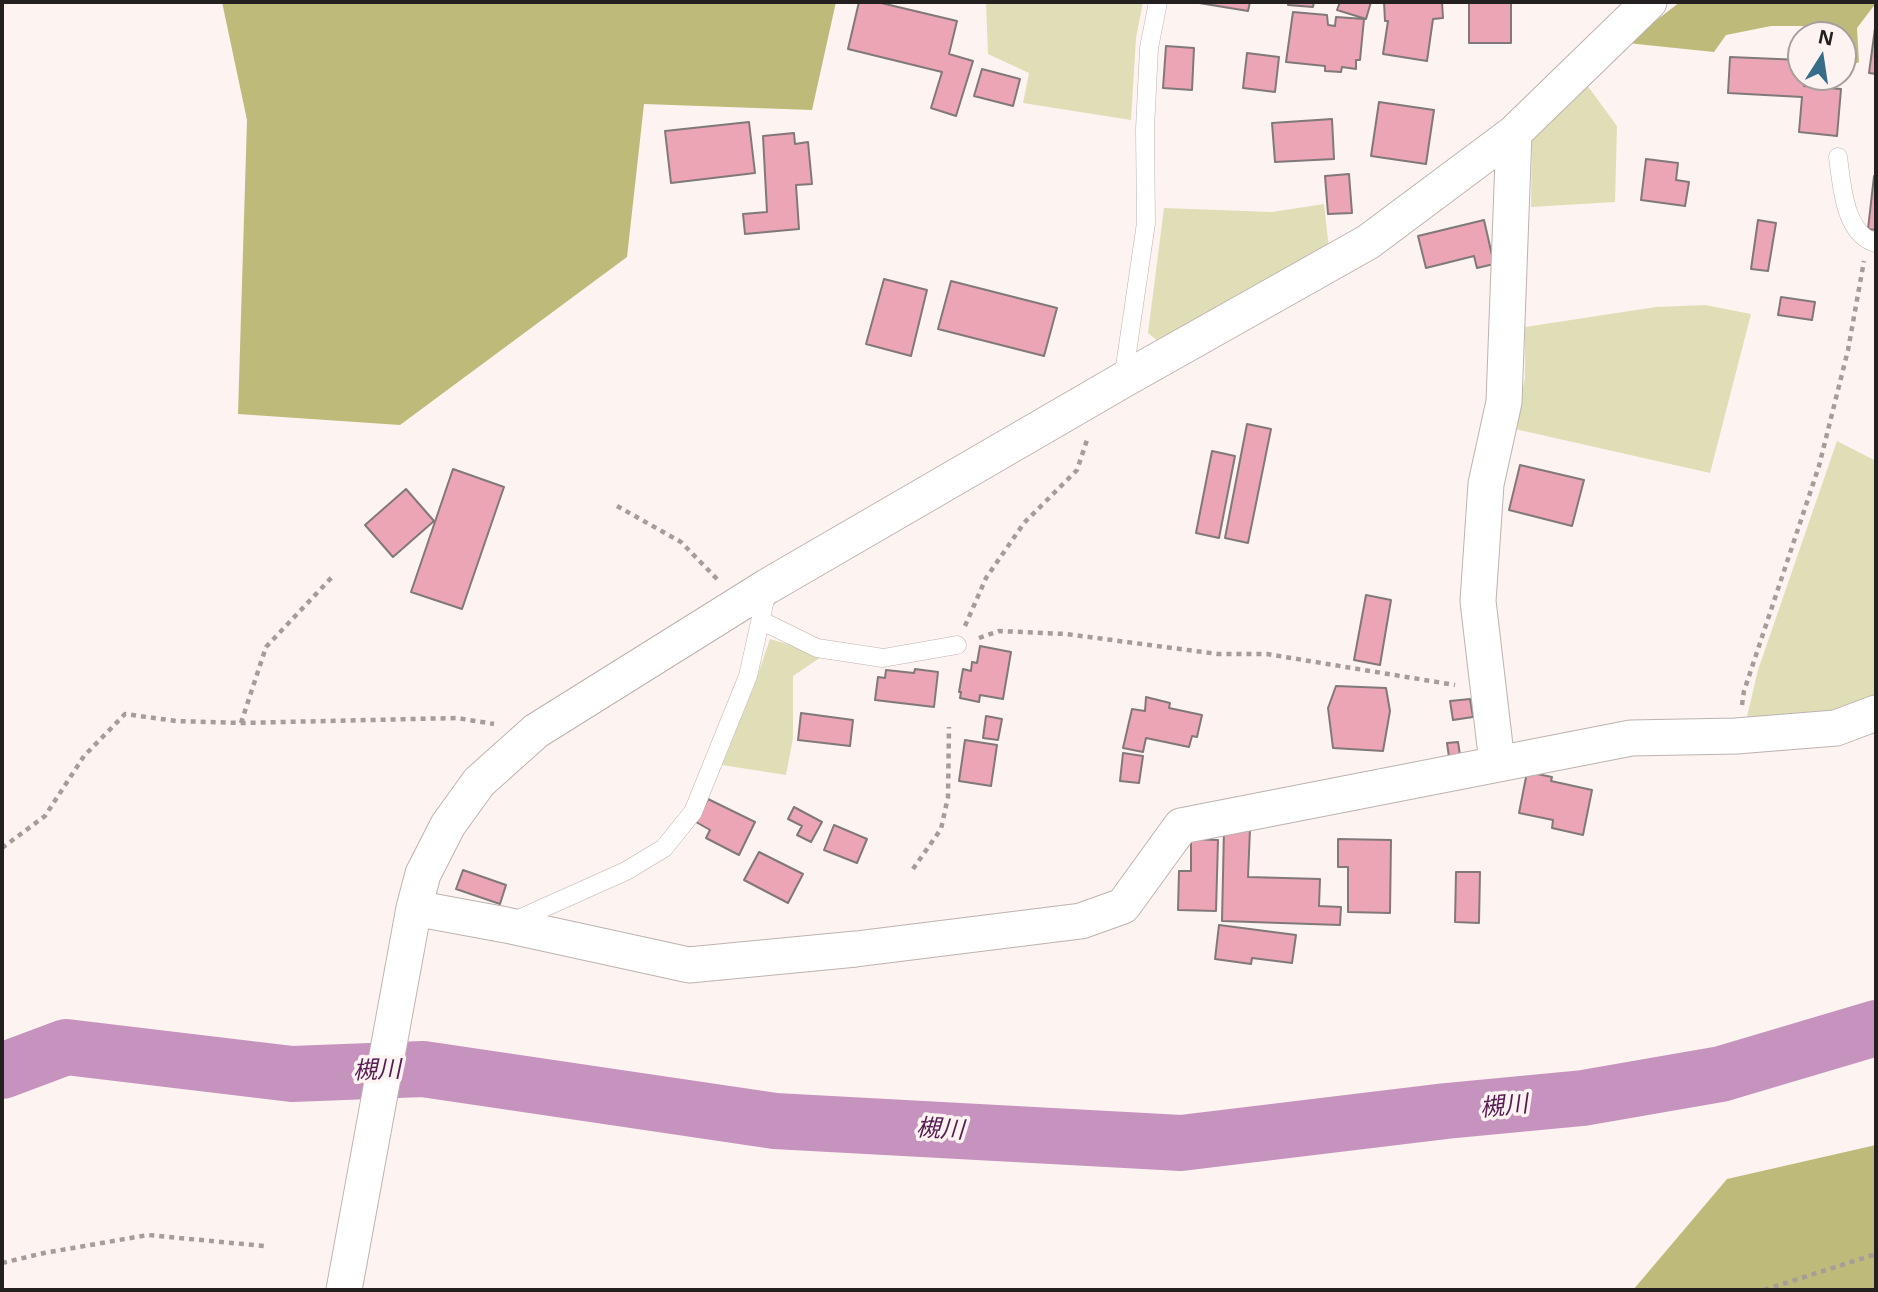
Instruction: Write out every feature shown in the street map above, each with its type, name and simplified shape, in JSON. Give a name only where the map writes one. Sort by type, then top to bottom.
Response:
[{"type":"street","points":[[345,1282],[412,915],[423,874],[448,825],[479,782],[536,731],[757,603],[1112,387],[1368,242],[1514,134],[1649,2]]},
{"type":"street","points":[[1497,763],[1478,601],[1486,484],[1504,402],[1514,134]]},
{"type":"street","points":[[412,915],[506,925],[689,965],[856,949],[1081,921],[1124,906],[1181,826],[1631,738],[1737,736],[1836,728],[1876,713]]},
{"type":"lane","points":[[1112,387],[1146,223],[1145,129],[1149,48],[1158,2]]},
{"type":"lane","points":[[1838,157],[1846,211],[1872,242]]},
{"type":"lane","points":[[506,925],[626,872],[664,848],[693,812],[748,676],[757,603],[817,648],[883,658],[957,645]]},
{"type":"path","points":[[1737,736],[1744,691],[1819,466],[1872,242]]},
{"type":"path","points":[[957,645],[986,578],[1024,523],[1077,470],[1112,387]]},
{"type":"path","points":[[617,506],[681,542],[757,603]]},
{"type":"path","points":[[241,723],[266,646],[333,576]]},
{"type":"path","points":[[957,645],[999,631],[1066,634],[1217,654],[1267,654],[1487,691]]},
{"type":"path","points":[[2,848],[45,816],[84,756],[125,714],[176,721],[241,723],[457,718],[536,731]]},
{"type":"path","points":[[913,869],[941,829],[948,797],[949,727]]},
{"type":"path","points":[[2,1263],[148,1235],[264,1246]]},
{"type":"path","points":[[1764,1290],[1876,1254]]},
{"type":"shaded area","points":[[222,2],[836,2],[812,110],[644,104],[627,257],[400,425],[238,414],[247,120]]},
{"type":"shaded area","points":[[986,2],[1143,2],[1136,38],[1131,120],[1023,103],[1029,73],[988,54]]},
{"type":"shaded area","points":[[1680,2],[1876,2],[1857,28],[1857,21],[1787,21],[1787,26],[1771,26],[1726,35],[1714,52],[1627,43]]},
{"type":"shaded area","points":[[1857,28],[1859,62],[1857,63]]},
{"type":"shaded area","points":[[1587,85],[1617,126],[1615,202],[1531,207],[1532,135]]},
{"type":"shaded area","points":[[1324,204],[1329,249],[1159,342],[1148,333],[1164,208],[1272,212]]},
{"type":"shaded area","points":[[1705,305],[1751,314],[1710,473],[1515,429],[1525,378],[1525,327],[1656,307]]},
{"type":"shaded area","points":[[1837,441],[1876,461],[1876,696],[1824,718],[1746,721],[1758,670]]},
{"type":"shaded area","points":[[770,639],[824,655],[793,676],[793,738],[786,775],[722,765]]},
{"type":"shaded area","points":[[1876,1145],[1876,1290],[1633,1290],[1727,1179]]},
{"type":"building","points":[[859,2],[877,2],[957,21],[949,54],[973,61],[956,116],[931,108],[942,72],[848,49]]},
{"type":"building","points":[[1193,2],[1250,2],[1248,11]]},
{"type":"building","points":[[1288,2],[1314,2],[1313,7],[1288,5]]},
{"type":"building","points":[[1340,2],[1371,2],[1366,19],[1337,10]]},
{"type":"building","points":[[1384,2],[1442,2],[1443,18],[1433,19],[1427,61],[1383,54],[1388,21],[1385,21]]},
{"type":"building","points":[[1469,2],[1511,2],[1511,43],[1469,43]]},
{"type":"building","points":[[1293,12],[1327,15],[1328,25],[1335,26],[1336,17],[1364,19],[1360,60],[1356,60],[1356,69],[1342,67],[1341,72],[1325,71],[1325,66],[1286,62]]},
{"type":"building","points":[[1876,21],[1876,74],[1869,73]]},
{"type":"building","points":[[1166,46],[1194,48],[1192,90],[1163,88]]},
{"type":"building","points":[[1247,53],[1279,57],[1275,92],[1243,88]]},
{"type":"building","points":[[1730,57],[1787,59],[1787,91],[1841,91],[1837,136],[1799,132],[1802,97],[1728,93]]},
{"type":"building","points":[[982,69],[1020,79],[1013,106],[974,96]]},
{"type":"building","points":[[1379,102],[1434,110],[1426,164],[1371,156]]},
{"type":"building","points":[[1332,119],[1334,159],[1275,162],[1272,123]]},
{"type":"building","points":[[749,122],[755,173],[671,183],[665,131]]},
{"type":"building","points":[[794,133],[795,144],[808,142],[812,184],[796,185],[799,229],[745,234],[743,214],[767,212],[763,136]]},
{"type":"building","points":[[1646,159],[1678,163],[1676,180],[1689,182],[1685,206],[1641,200]]},
{"type":"building","points":[[1349,174],[1352,213],[1328,214],[1325,176]]},
{"type":"building","points":[[1876,176],[1876,230],[1868,229]]},
{"type":"building","points":[[1484,220],[1494,264],[1477,268],[1474,256],[1426,268],[1418,236]]},
{"type":"building","points":[[1758,220],[1776,223],[1768,271],[1751,269]]},
{"type":"building","points":[[884,279],[927,290],[911,356],[866,344]]},
{"type":"building","points":[[951,281],[1057,308],[1044,356],[938,329]]},
{"type":"building","points":[[1781,297],[1815,302],[1812,320],[1778,315]]},
{"type":"building","points":[[1247,424],[1271,429],[1248,543],[1225,538]]},
{"type":"building","points":[[1212,451],[1235,456],[1219,538],[1196,533]]},
{"type":"building","points":[[1520,465],[1584,480],[1572,526],[1509,510]]},
{"type":"building","points":[[453,469],[504,487],[462,609],[411,592]]},
{"type":"building","points":[[406,489],[434,521],[393,557],[365,525]]},
{"type":"building","points":[[1366,595],[1391,600],[1380,665],[1354,660]]},
{"type":"building","points":[[980,646],[1011,652],[1003,699],[980,695],[979,702],[960,698],[963,669],[971,671],[972,662],[977,663]]},
{"type":"building","points":[[915,669],[938,672],[934,707],[875,700],[878,677],[885,678],[886,670],[914,673]]},
{"type":"building","points":[[1336,686],[1386,688],[1390,711],[1383,751],[1333,748],[1328,708]]},
{"type":"building","points":[[1146,697],[1170,703],[1169,708],[1202,715],[1197,737],[1192,736],[1189,747],[1146,738],[1143,752],[1123,748],[1132,709],[1145,711]]},
{"type":"building","points":[[1470,699],[1473,717],[1453,720],[1450,701]]},
{"type":"building","points":[[801,713],[853,720],[850,746],[798,740]]},
{"type":"building","points":[[986,716],[1002,719],[998,740],[983,738]]},
{"type":"building","points":[[965,740],[997,745],[991,786],[959,781]]},
{"type":"building","points":[[1458,742],[1460,755],[1449,757],[1447,743]]},
{"type":"building","points":[[1123,753],[1143,756],[1139,783],[1120,781]]},
{"type":"building","points":[[1527,772],[1552,777],[1551,781],[1592,790],[1583,835],[1552,828],[1553,820],[1519,813]]},
{"type":"building","points":[[708,799],[755,822],[739,855],[706,838],[710,830],[696,822]]},
{"type":"building","points":[[794,807],[822,822],[811,842],[797,835],[802,826],[788,819]]},
{"type":"building","points":[[834,825],[867,839],[857,863],[824,850]]},
{"type":"building","points":[[1224,829],[1250,829],[1248,877],[1320,879],[1319,906],[1341,907],[1340,925],[1222,921]]},
{"type":"building","points":[[1191,839],[1218,840],[1216,911],[1178,910],[1179,871],[1191,871]]},
{"type":"building","points":[[1338,839],[1391,840],[1390,913],[1348,912],[1348,867],[1338,867]]},
{"type":"building","points":[[759,852],[803,874],[788,903],[744,880]]},
{"type":"building","points":[[463,870],[506,885],[500,904],[456,889]]},
{"type":"building","points":[[1456,872],[1480,872],[1479,923],[1455,922]]},
{"type":"building","points":[[1219,925],[1296,935],[1292,963],[1252,958],[1251,964],[1215,959]]},
{"type":"waterway","name":"槻川","points":[[2,1071],[66,1047],[292,1074],[423,1069],[775,1121],[1181,1143],[1446,1111],[1583,1098],[1721,1074],[1876,1028]]}]
